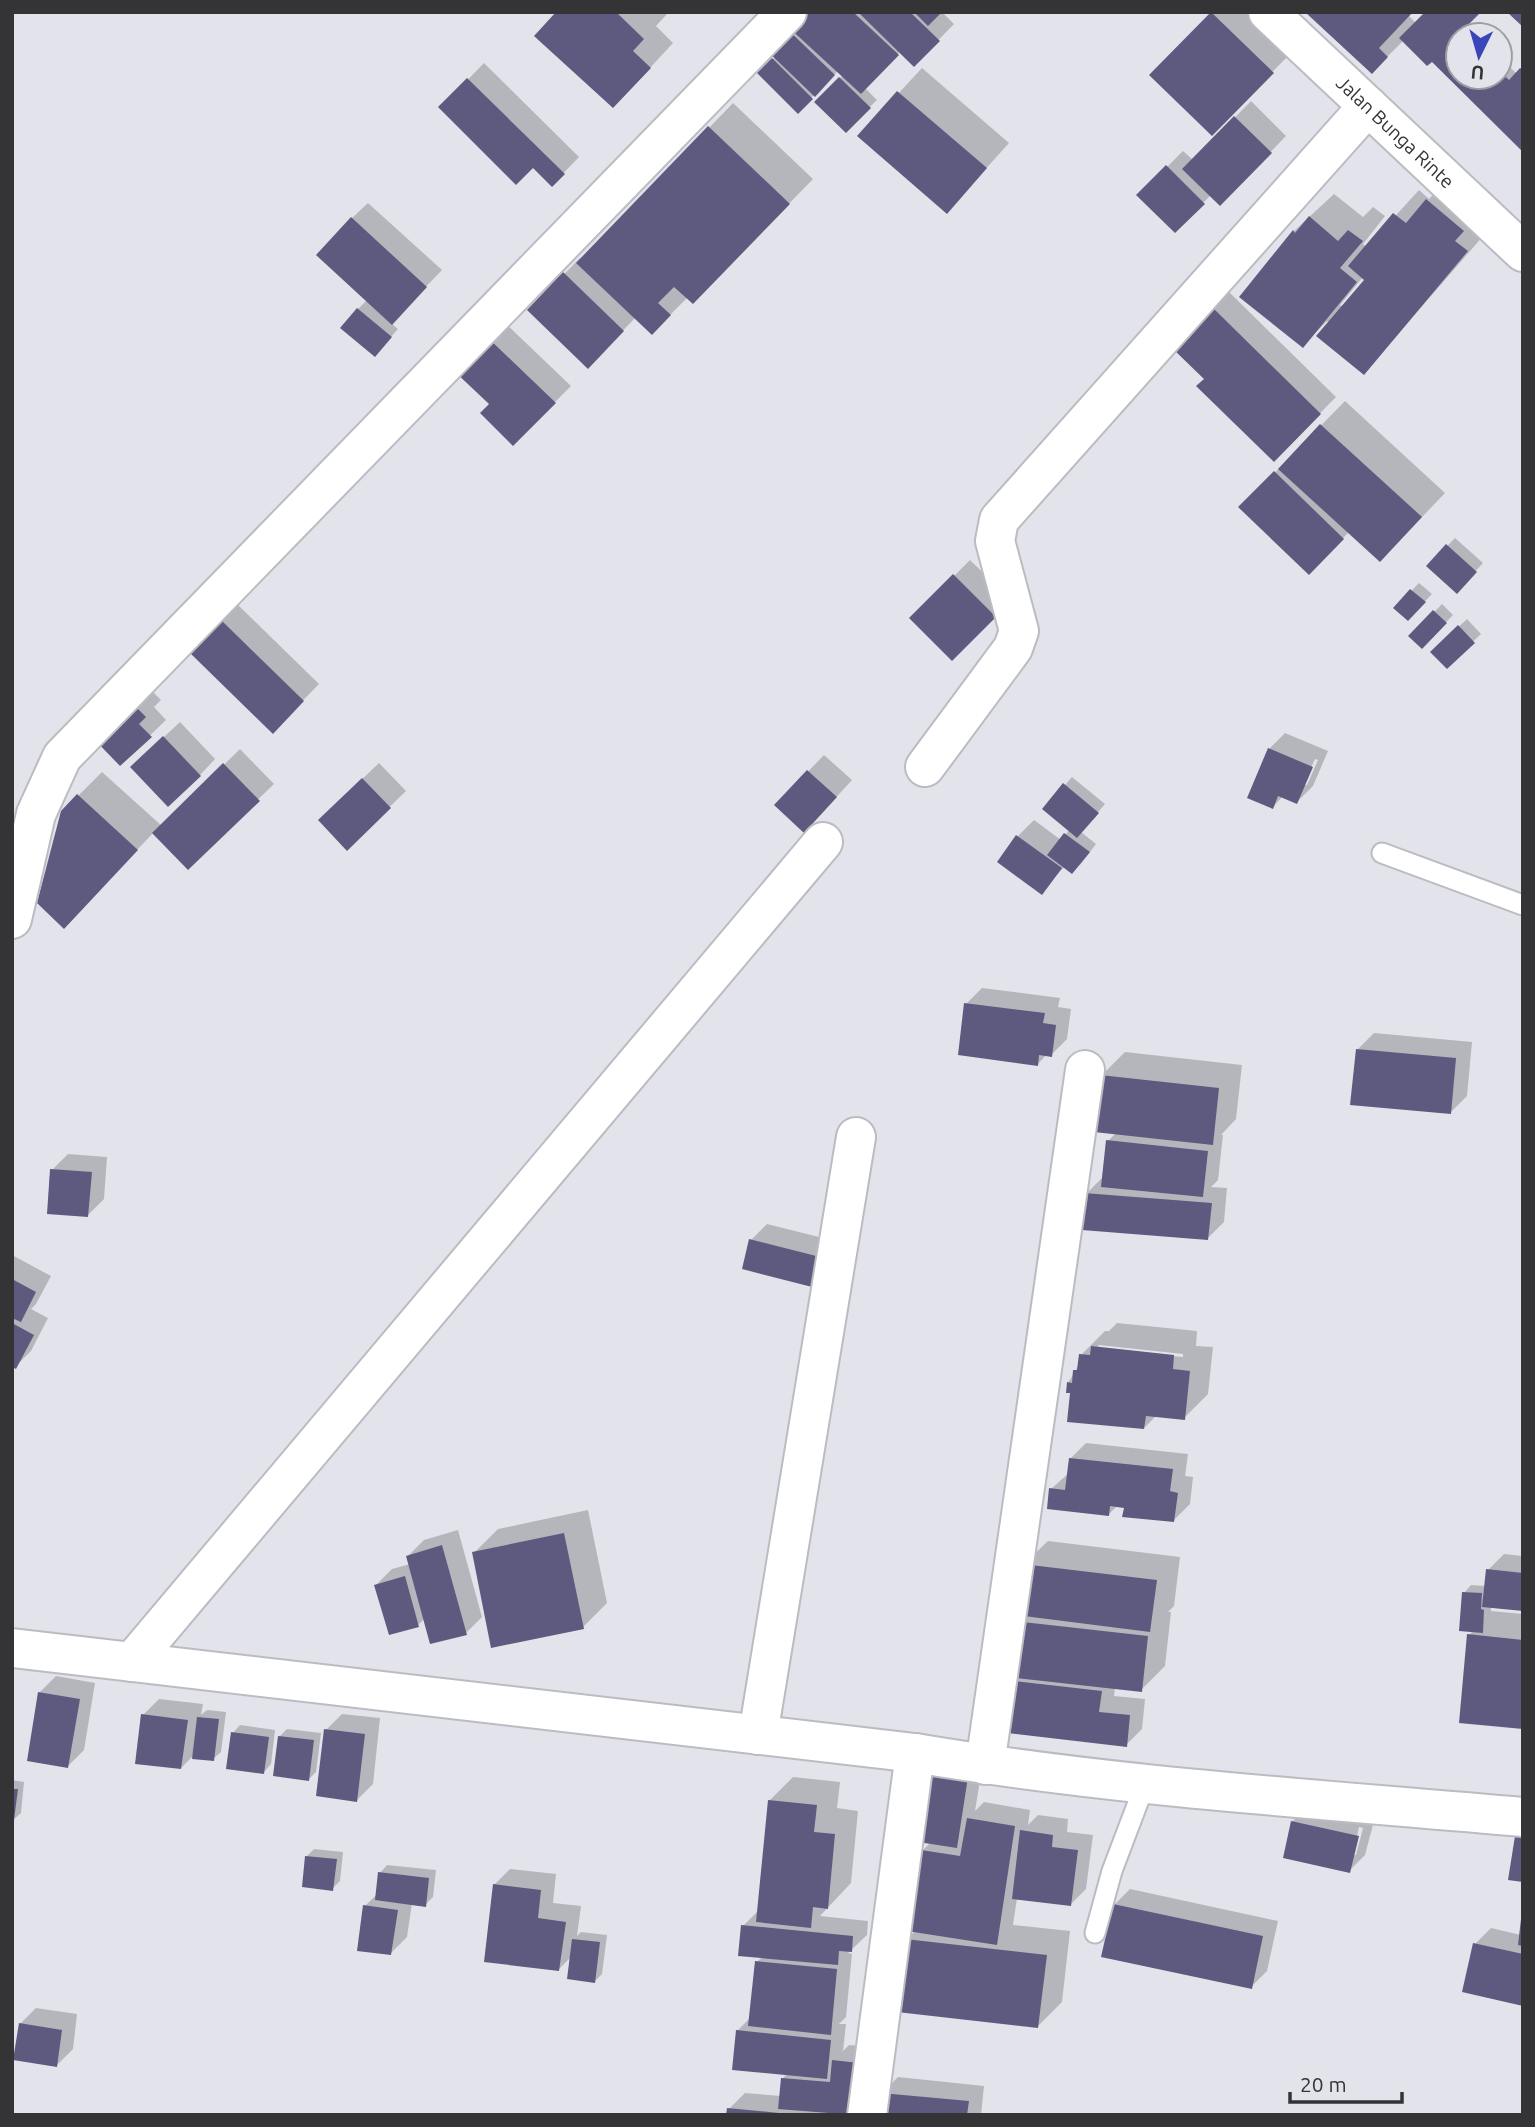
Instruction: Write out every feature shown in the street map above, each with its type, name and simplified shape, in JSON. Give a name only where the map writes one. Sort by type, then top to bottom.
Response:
[{"type":"street","points":[[12,919],[36,814],[62,757],[787,12]]},
{"type":"street","name":"Jalan Bunga Rinte","points":[[1268,12],[1520,244]]},
{"type":"street","points":[[925,767],[1013,648],[1019,631],[995,541],[999,520],[1368,106]]},
{"type":"street","points":[[132,1662],[823,842]]},
{"type":"street","points":[[985,1765],[1085,1070]]},
{"type":"street","points":[[758,1735],[856,1137]]},
{"type":"street","points":[[12,1648],[915,1753],[985,1765],[1145,1784],[1523,1817]]},
{"type":"street","points":[[867,2115],[915,1753]]},
{"type":"lane","points":[[1382,853],[1523,905]]},
{"type":"lane","points":[[1095,1933],[1112,1871],[1145,1784]]},
{"type":"building","points":[[556,12],[616,12],[644,39],[633,51],[651,68],[613,108],[534,36]]},
{"type":"building","points":[[797,12],[853,12],[899,55],[861,94],[785,24]]},
{"type":"building","points":[[858,12],[910,12],[940,41],[914,67]]},
{"type":"building","points":[[914,12],[942,12],[928,26]]},
{"type":"building","points":[[1211,12],[1274,73],[1212,136],[1149,75]]},
{"type":"building","points":[[1305,12],[1413,12],[1379,48],[1388,57],[1372,74]]},
{"type":"building","points":[[1425,12],[1481,12],[1472,21],[1444,21],[1444,74],[1432,62],[1427,66],[1399,38]]},
{"type":"building","points":[[1507,12],[1523,12],[1523,27]]},
{"type":"building","points":[[783,25],[835,75],[815,97],[762,46]]},
{"type":"building","points":[[772,58],[813,99],[798,114],[757,73]]},
{"type":"building","points":[[1520,68],[1523,70],[1523,152],[1461,91],[1514,91],[1514,75]]},
{"type":"building","points":[[839,77],[871,108],[846,133],[814,102]]},
{"type":"building","points":[[467,78],[565,174],[552,187],[533,168],[516,185],[438,107]]},
{"type":"building","points":[[897,91],[987,168],[947,214],[857,136]]},
{"type":"building","points":[[1234,116],[1272,153],[1220,206],[1182,169]]},
{"type":"building","points":[[708,126],[790,204],[693,304],[674,287],[658,303],[671,315],[652,335],[576,263]]},
{"type":"building","points":[[1166,165],[1205,204],[1175,233],[1136,195]]},
{"type":"building","points":[[1426,199],[1464,231],[1455,241],[1468,251],[1364,375],[1316,336],[1364,280],[1348,266],[1393,213],[1406,223]]},
{"type":"building","points":[[1309,216],[1338,241],[1348,230],[1363,241],[1340,268],[1357,282],[1303,348],[1239,297],[1293,230],[1295,233]]},
{"type":"building","points":[[351,217],[427,287],[392,325],[316,255]]},
{"type":"building","points":[[563,272],[624,331],[588,369],[527,310]]},
{"type":"building","points":[[1212,307],[1321,414],[1274,462],[1196,386],[1204,379],[1172,348]]},
{"type":"building","points":[[357,308],[392,337],[375,357],[340,328]]},
{"type":"building","points":[[486,336],[556,403],[513,446],[480,413],[489,404],[453,370]]},
{"type":"building","points":[[1320,424],[1422,517],[1380,562],[1278,469]]},
{"type":"building","points":[[1274,471],[1344,539],[1309,575],[1238,507]]},
{"type":"building","points":[[1446,544],[1477,572],[1457,594],[1426,566]]},
{"type":"building","points":[[953,574],[996,617],[952,661],[909,618]]},
{"type":"building","points":[[1410,589],[1426,602],[1408,621],[1393,608]]},
{"type":"building","points":[[1433,610],[1447,623],[1422,649],[1408,636]]},
{"type":"building","points":[[220,619],[304,701],[273,734],[188,651]]},
{"type":"building","points":[[1458,625],[1475,643],[1447,669],[1430,652]]},
{"type":"building","points":[[129,700],[146,717],[139,724],[152,737],[120,766],[91,736]]},
{"type":"building","points":[[163,736],[201,776],[168,807],[130,767]]},
{"type":"building","points":[[1268,748],[1313,767],[1297,804],[1278,796],[1273,809],[1247,798]]},
{"type":"building","points":[[223,763],[260,801],[188,870],[152,833]]},
{"type":"building","points":[[807,770],[837,797],[804,833],[774,805]]},
{"type":"building","points":[[362,778],[391,808],[347,851],[318,820]]},
{"type":"building","points":[[1063,783],[1099,813],[1077,838],[1042,809]]},
{"type":"building","points":[[77,794],[138,850],[64,929],[37,903],[61,811]]},
{"type":"building","points":[[1064,833],[1090,852],[1072,874],[1047,855]]},
{"type":"building","points":[[1016,835],[1062,868],[1042,895],[997,862]]},
{"type":"building","points":[[964,1003],[1045,1013],[1043,1023],[1056,1025],[1052,1057],[1039,1055],[1038,1066],[958,1055]]},
{"type":"building","points":[[1356,1049],[1456,1058],[1451,1114],[1350,1105]]},
{"type":"building","points":[[1100,1075],[1219,1088],[1213,1145],[1094,1132]]},
{"type":"building","points":[[1106,1140],[1208,1151],[1203,1197],[1101,1187]]},
{"type":"building","points":[[50,1169],[92,1172],[88,1217],[47,1214]]},
{"type":"building","points":[[1084,1193],[1212,1203],[1208,1240],[1082,1230]]},
{"type":"building","points":[[749,1239],[828,1259],[820,1289],[742,1269]]},
{"type":"building","points":[[12,1279],[36,1292],[21,1322],[12,1318]]},
{"type":"building","points":[[12,1323],[34,1335],[16,1369],[12,1367]]},
{"type":"building","points":[[1091,1346],[1174,1355],[1173,1369],[1190,1371],[1185,1420],[1146,1416],[1144,1429],[1067,1422],[1070,1393],[1066,1393],[1067,1382],[1072,1383],[1079,1354],[1090,1355]]},
{"type":"building","points":[[1069,1458],[1173,1469],[1170,1491],[1178,1493],[1174,1522],[1122,1517],[1124,1508],[1110,1506],[1109,1516],[1047,1509],[1049,1488],[1065,1490]]},
{"type":"building","points":[[564,1533],[584,1629],[491,1648],[472,1552]]},
{"type":"building","points":[[442,1545],[467,1635],[430,1644],[406,1556]]},
{"type":"building","points":[[1022,1564],[1157,1580],[1150,1632],[1016,1615]]},
{"type":"building","points":[[1486,1569],[1523,1573],[1523,1611],[1482,1607]]},
{"type":"building","points":[[405,1576],[419,1627],[389,1635],[374,1585]]},
{"type":"building","points":[[1462,1592],[1482,1593],[1483,1633],[1459,1631]]},
{"type":"building","points":[[1014,1621],[1148,1636],[1142,1692],[1008,1677]]},
{"type":"building","points":[[1467,1634],[1523,1640],[1523,1729],[1459,1723]]},
{"type":"building","points":[[1005,1680],[1102,1691],[1099,1712],[1130,1715],[1127,1747],[999,1732]]},
{"type":"building","points":[[38,1692],[80,1699],[68,1768],[27,1761]]},
{"type":"building","points":[[141,1714],[188,1720],[181,1769],[135,1764]]},
{"type":"building","points":[[197,1717],[219,1719],[214,1761],[192,1759]]},
{"type":"building","points":[[324,1729],[365,1734],[357,1802],[316,1796]]},
{"type":"building","points":[[231,1732],[269,1737],[264,1774],[226,1769]]},
{"type":"building","points":[[278,1736],[314,1740],[309,1781],[273,1776]]},
{"type":"building","points":[[929,1771],[968,1777],[957,1848],[918,1842]]},
{"type":"building","points":[[12,1789],[18,1789],[14,1820],[12,1820]]},
{"type":"building","points":[[768,1800],[817,1805],[814,1832],[835,1834],[828,1909],[813,1907],[811,1928],[756,1922]]},
{"type":"building","points":[[967,1818],[1015,1826],[997,1945],[907,1931],[921,1850],[960,1856]]},
{"type":"building","points":[[1291,1821],[1359,1836],[1350,1873],[1283,1858]]},
{"type":"building","points":[[1020,1830],[1053,1835],[1052,1847],[1078,1850],[1071,1906],[1012,1899]]},
{"type":"building","points":[[1515,1836],[1523,1838],[1523,1882],[1508,1880]]},
{"type":"building","points":[[305,1856],[337,1859],[333,1891],[302,1887]]},
{"type":"building","points":[[378,1872],[429,1878],[426,1907],[375,1900]]},
{"type":"building","points":[[493,1884],[541,1890],[538,1918],[566,1922],[559,1971],[484,1962]]},
{"type":"building","points":[[1113,1904],[1263,1936],[1252,1989],[1101,1957]]},
{"type":"building","points":[[363,1905],[398,1910],[391,1955],[357,1951]]},
{"type":"building","points":[[1523,1919],[1523,1946],[1518,1945]]},
{"type":"building","points":[[741,1925],[853,1936],[852,1952],[839,1951],[838,1965],[738,1956]]},
{"type":"building","points":[[572,1939],[600,1942],[595,1983],[567,1979]]},
{"type":"building","points":[[905,1939],[1047,1955],[1038,2028],[897,2012]]},
{"type":"building","points":[[1473,1943],[1523,1954],[1523,2006],[1462,1992]]},
{"type":"building","points":[[755,1961],[837,1969],[831,2035],[748,2026]]},
{"type":"building","points":[[19,2023],[62,2030],[57,2067],[13,2060]]},
{"type":"building","points":[[736,2030],[831,2040],[827,2079],[732,2070]]},
{"type":"building","points":[[832,2060],[859,2063],[854,2115],[778,2109],[781,2078],[830,2082]]},
{"type":"building","points":[[881,2093],[969,2101],[967,2115],[879,2115]]},
{"type":"building","points":[[727,2108],[779,2113],[779,2115],[726,2115]]}]
